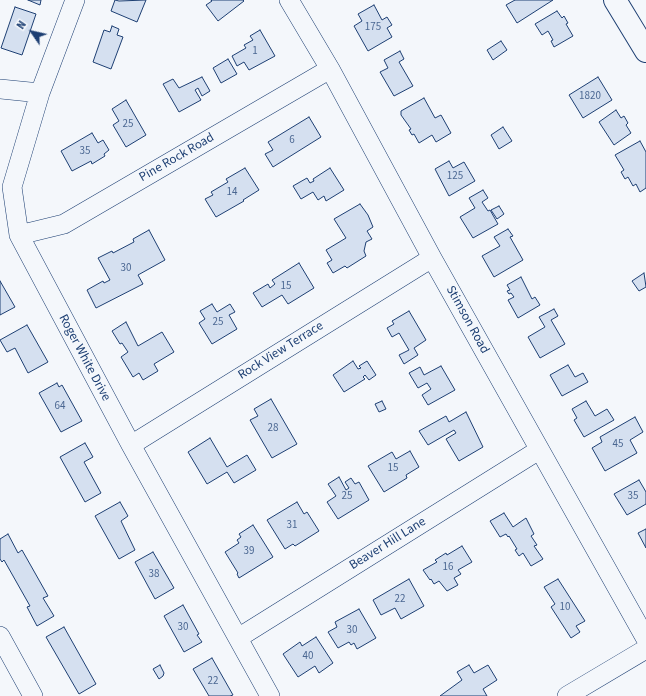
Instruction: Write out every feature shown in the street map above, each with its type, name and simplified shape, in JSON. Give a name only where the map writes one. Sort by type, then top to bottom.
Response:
[{"type":"main road","points":[[615,0],[646,51]]},
{"type":"street","name":"Roger White Drive","points":[[76,0],[40,93],[12,187],[19,235],[131,445],[270,696]]},
{"type":"street","name":"Stimson Road","points":[[289,0],[330,69],[432,258],[646,639]]},
{"type":"street","name":"Pine Rock Road","points":[[19,235],[64,224],[330,69]]},
{"type":"street","points":[[0,89],[40,93]]},
{"type":"street","name":"Rock View Terrace","points":[[131,445],[432,258]]},
{"type":"street","name":"Beaver Hill Lane","points":[[238,638],[539,450]]},
{"type":"street","points":[[0,636],[33,696]]},
{"type":"street","points":[[567,696],[646,649]]},
{"type":"building","points":[[28,0],[41,0],[40,5]]},
{"type":"building","points":[[115,0],[146,0],[137,22],[111,11]]},
{"type":"building","points":[[211,0],[244,1],[218,21],[206,5],[212,1]]},
{"type":"building","points":[[515,0],[553,0],[517,23],[506,5]]},
{"type":"building","points":[[374,5],[382,20],[387,17],[392,25],[387,28],[392,37],[368,51],[354,26],[362,21],[358,14]]},
{"type":"building","points":[[15,7],[36,14],[22,55],[1,48]]},
{"type":"building","points":[[557,11],[562,18],[564,16],[568,23],[566,24],[573,36],[554,47],[551,41],[553,40],[548,31],[542,35],[535,24]]},
{"type":"building","points":[[112,26],[119,29],[117,35],[123,37],[111,69],[93,62],[104,30],[110,32]]},
{"type":"building","points":[[260,30],[275,56],[249,70],[244,62],[237,66],[232,56],[246,48],[244,45],[253,40],[250,36]]},
{"type":"building","points":[[501,41],[507,50],[493,60],[487,50]]},
{"type":"building","points":[[400,51],[404,59],[399,62],[413,86],[394,96],[380,72],[388,68],[384,60]]},
{"type":"building","points":[[228,59],[237,74],[221,83],[213,68]]},
{"type":"building","points":[[202,77],[210,91],[202,96],[198,88],[195,90],[201,100],[179,112],[163,84],[173,79],[179,88]]},
{"type":"building","points":[[598,77],[612,100],[583,118],[569,95]]},
{"type":"building","points":[[424,98],[435,118],[441,115],[451,133],[436,142],[432,135],[419,143],[414,134],[412,135],[409,130],[411,129],[401,115],[401,111]]},
{"type":"building","points":[[126,100],[146,135],[126,147],[113,125],[119,121],[112,109]]},
{"type":"building","points":[[616,110],[621,118],[624,116],[628,123],[626,125],[631,133],[614,145],[599,122]]},
{"type":"building","points":[[309,117],[321,137],[273,167],[265,154],[273,150],[268,142]]},
{"type":"building","points":[[503,127],[512,141],[499,149],[491,135]]},
{"type":"building","points":[[92,133],[98,143],[103,140],[109,150],[104,154],[105,156],[92,164],[91,161],[72,171],[61,151]]},
{"type":"building","points":[[640,141],[646,152],[646,188],[640,192],[636,184],[633,186],[628,177],[625,179],[621,172],[624,170],[615,155]]},
{"type":"building","points":[[449,161],[453,168],[464,162],[475,181],[449,196],[435,169]]},
{"type":"building","points":[[245,168],[259,190],[243,200],[244,201],[216,217],[205,199],[213,195],[211,192],[228,182],[226,179]]},
{"type":"building","points":[[330,168],[344,190],[326,201],[324,196],[318,200],[313,192],[301,199],[293,186],[307,178],[310,183],[314,181],[313,179]]},
{"type":"building","points":[[483,190],[488,198],[482,202],[488,211],[490,210],[498,224],[473,238],[460,217],[475,208],[469,198]]},
{"type":"building","points":[[360,204],[368,215],[373,227],[367,231],[372,239],[366,242],[364,251],[366,256],[347,268],[345,266],[333,273],[327,263],[332,260],[326,250],[346,238],[334,219]]},
{"type":"building","points":[[499,206],[504,214],[497,219],[491,210]]},
{"type":"building","points":[[508,229],[513,236],[510,237],[523,260],[494,277],[482,256],[500,246],[494,237]]},
{"type":"building","points":[[149,230],[165,260],[138,275],[143,284],[96,308],[87,290],[103,281],[104,283],[110,280],[98,258],[112,251],[113,253],[134,242],[133,239]]},
{"type":"building","points":[[299,263],[314,288],[288,304],[282,295],[262,307],[253,293],[268,284],[270,288],[275,284],[272,280]]},
{"type":"building","points":[[644,273],[646,287],[639,291],[632,281]]},
{"type":"building","points":[[521,277],[532,299],[535,297],[540,305],[518,318],[508,300],[514,297],[507,291],[510,290],[507,285]]},
{"type":"building","points":[[0,281],[15,307],[0,315]]},
{"type":"building","points":[[212,304],[217,312],[230,304],[235,312],[229,315],[237,329],[212,344],[199,323],[205,319],[200,311]]},
{"type":"building","points":[[554,309],[558,316],[551,320],[565,344],[540,358],[528,337],[545,327],[539,317]]},
{"type":"building","points":[[409,311],[426,340],[414,348],[418,355],[404,364],[399,355],[409,350],[399,333],[392,337],[387,328],[394,324],[392,321]]},
{"type":"building","points":[[126,322],[138,346],[162,332],[174,352],[154,364],[158,371],[143,380],[139,373],[133,377],[121,357],[128,352],[122,343],[120,344],[112,331]]},
{"type":"building","points":[[27,325],[48,362],[28,373],[15,348],[7,352],[0,340]]},
{"type":"building","points":[[353,361],[358,369],[361,368],[359,366],[367,361],[376,375],[369,380],[365,375],[363,377],[365,379],[344,392],[333,375]]},
{"type":"building","points":[[568,365],[575,377],[583,373],[588,382],[562,396],[550,375]]},
{"type":"building","points":[[441,366],[455,390],[428,405],[422,395],[431,389],[427,383],[418,388],[409,373],[420,367],[424,375]]},
{"type":"building","points":[[57,383],[59,387],[62,385],[82,421],[61,432],[39,393]]},
{"type":"building","points":[[271,399],[297,444],[272,458],[250,420],[258,416],[254,409]]},
{"type":"building","points":[[382,401],[386,409],[379,412],[375,404]]},
{"type":"building","points":[[586,401],[595,416],[607,409],[614,420],[584,437],[574,420],[577,418],[572,409]]},
{"type":"building","points":[[466,412],[483,447],[459,461],[446,439],[456,433],[454,430],[428,445],[419,431],[446,416],[449,422]]},
{"type":"building","points":[[635,417],[643,432],[630,440],[637,453],[605,471],[592,448],[602,442],[600,437]]},
{"type":"building","points":[[210,438],[227,467],[247,455],[256,470],[234,483],[227,472],[207,484],[188,452]]},
{"type":"building","points":[[85,443],[93,457],[84,462],[101,493],[85,502],[60,457]]},
{"type":"building","points":[[410,451],[419,467],[406,475],[407,478],[384,492],[368,466],[392,452],[396,459]]},
{"type":"building","points":[[339,477],[346,490],[349,488],[345,482],[351,478],[355,484],[359,482],[369,500],[338,519],[327,502],[336,496],[328,484]]},
{"type":"building","points":[[639,480],[646,492],[646,504],[627,515],[614,494]]},
{"type":"building","points":[[120,502],[128,516],[121,521],[135,550],[119,559],[95,516]]},
{"type":"building","points":[[297,502],[304,514],[307,512],[319,531],[295,546],[293,544],[285,549],[267,520]]},
{"type":"building","points":[[504,513],[513,527],[526,518],[534,534],[531,536],[537,545],[534,546],[543,559],[531,566],[523,553],[519,556],[515,550],[517,549],[509,536],[508,537],[506,534],[500,537],[490,521]]},
{"type":"building","points":[[253,525],[273,557],[239,578],[238,573],[225,552],[239,543],[237,540],[241,537],[239,534]]},
{"type":"building","points":[[646,529],[646,548],[638,533]]},
{"type":"building","points":[[8,534],[18,553],[22,550],[48,596],[43,598],[54,616],[37,626],[27,607],[30,606],[4,560],[2,562],[0,559],[0,539]]},
{"type":"building","points":[[462,546],[472,562],[458,570],[461,574],[454,578],[458,585],[447,591],[439,581],[434,584],[423,570],[437,562],[435,560],[446,553],[447,555]]},
{"type":"building","points":[[153,552],[174,588],[155,599],[135,562]]},
{"type":"building","points":[[409,579],[424,606],[401,619],[395,608],[381,615],[373,600]]},
{"type":"building","points":[[558,579],[585,621],[576,626],[580,632],[571,638],[551,607],[555,604],[544,587]]},
{"type":"building","points":[[183,605],[199,634],[197,635],[202,642],[184,652],[164,616]]},
{"type":"building","points":[[359,609],[376,638],[357,649],[354,643],[351,645],[349,642],[338,648],[328,632],[337,627],[335,622]]},
{"type":"building","points":[[64,627],[96,684],[79,694],[46,637]]},
{"type":"building","points":[[316,637],[333,663],[319,673],[315,666],[298,677],[283,654],[300,642],[302,646]]},
{"type":"building","points":[[212,658],[233,695],[209,696],[193,669]]},
{"type":"building","points":[[160,665],[164,673],[159,679],[153,669]]},
{"type":"building","points":[[469,665],[474,673],[488,665],[497,680],[483,689],[487,696],[440,696],[462,680],[457,672]]}]
